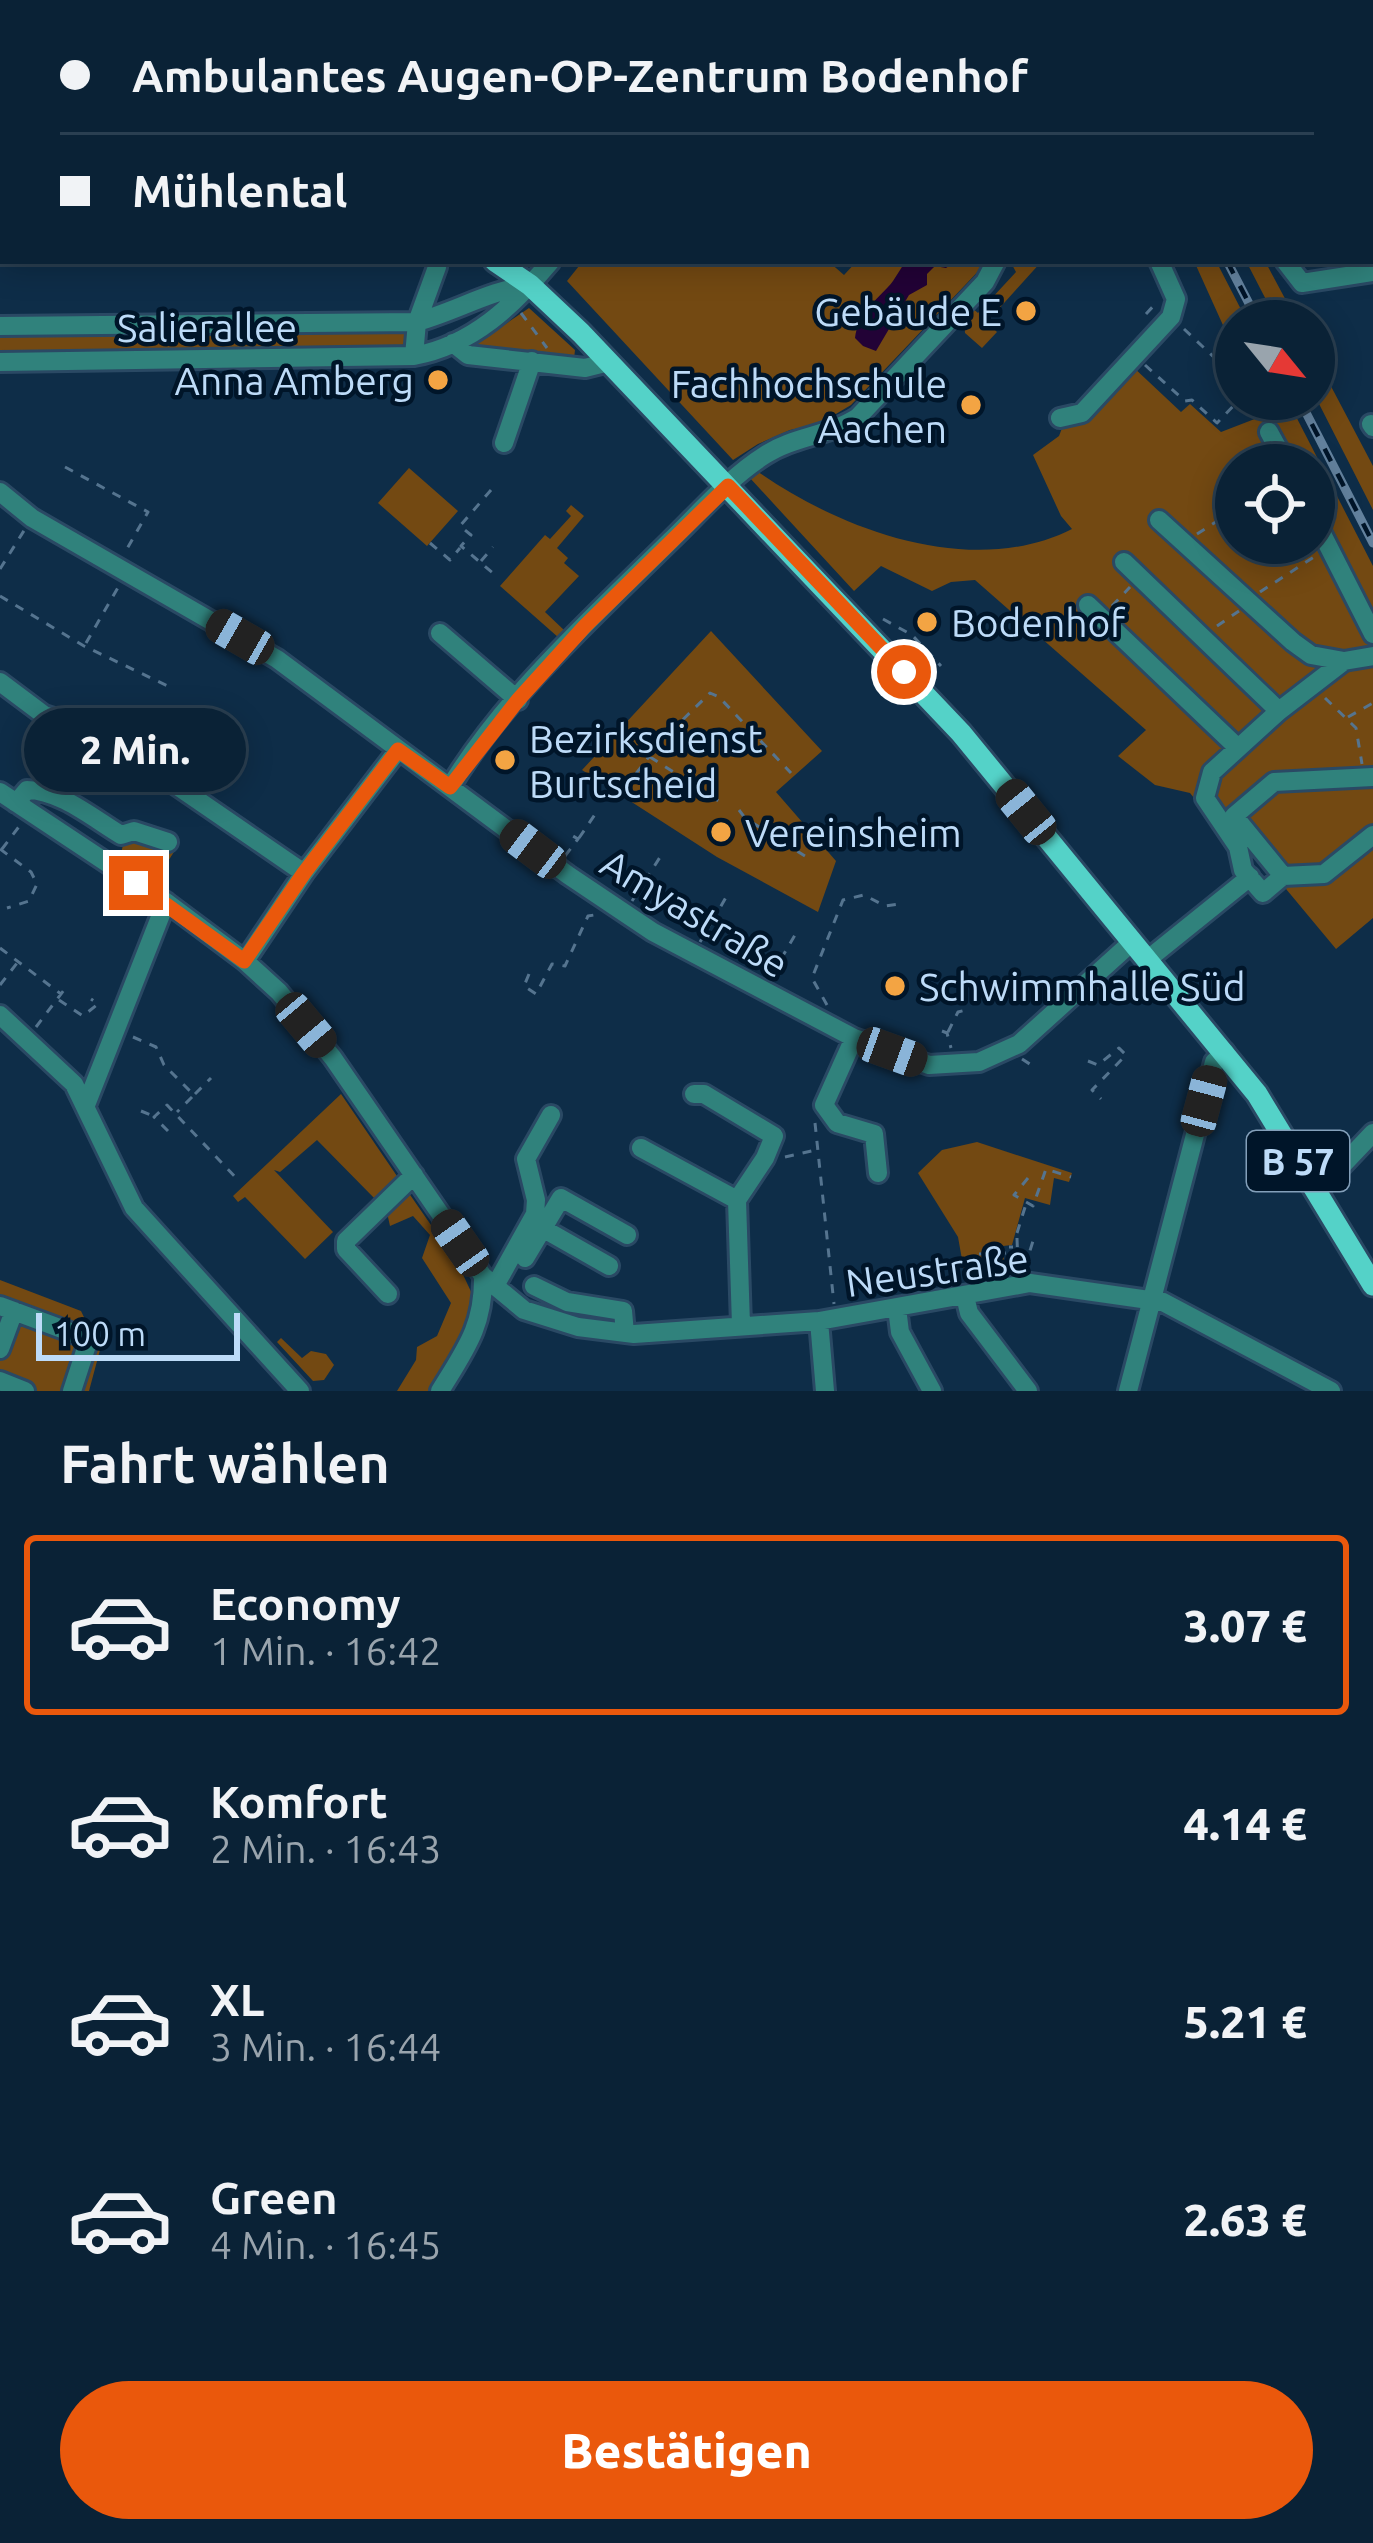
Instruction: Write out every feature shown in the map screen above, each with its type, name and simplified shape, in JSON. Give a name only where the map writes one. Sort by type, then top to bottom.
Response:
[{"type":"main road","name":"B 57","points":[[498,264],[530,285],[609,362],[961,733],[1257,1094],[1373,1285]]},
{"type":"street","points":[[530,285],[548,264]]},
{"type":"street","points":[[450,787],[518,700],[589,622],[728,486],[779,447],[823,436],[858,417],[986,282],[995,264]]},
{"type":"street","points":[[1060,418],[1082,413],[1171,317],[1176,298],[1160,264]]},
{"type":"street","points":[[1287,264],[1302,283],[1373,272]]},
{"type":"street","points":[[414,356],[417,322],[437,267]]},
{"type":"street","name":"Salierallee","points":[[0,362],[414,356],[453,343],[514,305],[530,285]]},
{"type":"street","name":"Salierallee","points":[[0,326],[417,322],[453,312],[500,289],[530,285]]},
{"type":"street","points":[[453,343],[468,355],[585,368],[609,362]]},
{"type":"street","points":[[504,442],[532,361]]},
{"type":"street","points":[[1269,432],[1276,444]]},
{"type":"street","name":"Amyastraße","points":[[0,492],[32,518],[278,659],[624,914],[846,1034],[928,1065],[979,1063],[1014,1048],[1132,941]]},
{"type":"street","points":[[1159,520],[1311,655],[1344,661],[1373,656]]},
{"type":"street","points":[[1335,559],[1373,634]]},
{"type":"street","points":[[1124,562],[1279,711]]},
{"type":"street","points":[[1095,611],[1238,748]]},
{"type":"street","points":[[440,633],[518,700]]},
{"type":"street","points":[[1344,661],[1279,711],[1213,772],[1205,798],[1238,847],[1243,870],[1263,892],[1283,876],[1324,874],[1373,835]]},
{"type":"street","points":[[0,682],[44,715],[100,733],[304,873]]},
{"type":"street","points":[[244,961],[398,750]]},
{"type":"street","points":[[1283,876],[1234,817],[1274,782],[1368,778]]},
{"type":"street","points":[[14,795],[52,794],[122,835]]},
{"type":"street","points":[[14,795],[166,902],[279,992],[333,1058],[494,1285],[532,1312]]},
{"type":"street","points":[[107,863],[122,835],[134,831],[168,842]]},
{"type":"street","points":[[1147,960],[1250,877]]},
{"type":"street","points":[[86,1105],[166,902]]},
{"type":"street","points":[[0,1015],[74,1084],[134,1208],[300,1391]]},
{"type":"street","points":[[846,1034],[824,1099],[837,1123],[874,1134],[878,1173]]},
{"type":"street","points":[[1128,1391],[1214,1061],[1225,1052]]},
{"type":"street","points":[[694,1094],[704,1094],[774,1136],[736,1200],[741,1325]]},
{"type":"street","points":[[440,1391],[477,1329],[483,1302],[536,1214],[526,1159],[551,1115]]},
{"type":"street","points":[[1317,1192],[1373,1133]]},
{"type":"street","points":[[640,1148],[736,1200]]},
{"type":"street","points":[[388,1294],[346,1249],[346,1241],[414,1175]]},
{"type":"street","points":[[494,1285],[561,1198],[627,1234]]},
{"type":"street","points":[[542,1228],[609,1266]]},
{"type":"street","name":"Neustraße","points":[[532,1312],[578,1327],[626,1333],[819,1321],[1030,1282],[1163,1302],[1328,1391]]},
{"type":"street","points":[[532,1312],[542,1291],[606,1311],[623,1311],[626,1333]]},
{"type":"street","points":[[964,1296],[969,1313],[1028,1391]]},
{"type":"street","points":[[0,1349],[7,1308],[89,1339],[72,1391]]},
{"type":"street","points":[[897,1309],[900,1332],[933,1391]]},
{"type":"street","points":[[477,1329],[500,1314],[532,1312]]},
{"type":"street","points":[[819,1321],[825,1391]]},
{"type":"street","points":[[0,1381],[25,1391]]},
{"type":"path","points":[[514,305],[543,340],[556,365]]},
{"type":"path","points":[[1171,317],[1215,359]]},
{"type":"path","points":[[1135,355],[1185,401],[1192,400],[1217,423],[1220,420]]},
{"type":"path","points":[[1168,386],[1176,379]]},
{"type":"path","points":[[65,467],[148,512],[84,646]]},
{"type":"path","points":[[460,526],[491,490]]},
{"type":"path","points":[[0,569],[32,518]]},
{"type":"path","points":[[430,543],[450,560],[473,533],[452,518]]},
{"type":"path","points":[[1184,543],[1215,523]]},
{"type":"path","points":[[461,546],[494,574]]},
{"type":"path","points":[[480,562],[494,548]]},
{"type":"path","points":[[1201,636],[1304,564]]},
{"type":"path","points":[[1095,611],[1139,577]]},
{"type":"path","points":[[0,596],[84,646],[174,689]]},
{"type":"path","points":[[883,619],[912,635],[941,666]]},
{"type":"path","points":[[887,630],[891,623]]},
{"type":"path","points":[[978,631],[995,636]]},
{"type":"path","points":[[625,788],[710,693],[791,773]]},
{"type":"path","points":[[1330,701],[1359,737],[1368,778]]},
{"type":"path","points":[[1347,718],[1373,704]]},
{"type":"path","points":[[14,795],[67,724]]},
{"type":"path","points":[[649,756],[725,805]]},
{"type":"path","points":[[557,867],[598,810]]},
{"type":"path","points":[[739,810],[808,858]]},
{"type":"path","points":[[7,908],[29,901],[37,884],[31,872],[0,850],[16,830]]},
{"type":"path","points":[[624,914],[662,854]]},
{"type":"path","points":[[693,954],[729,892]]},
{"type":"path","points":[[846,1034],[812,978],[843,900],[864,895],[885,906],[900,904]]},
{"type":"path","points":[[529,974],[524,986],[536,994],[552,964],[565,966],[588,916],[596,914]]},
{"type":"path","points":[[762,992],[799,928]]},
{"type":"path","points":[[0,948],[83,1016],[98,1004],[92,1000]]},
{"type":"path","points":[[0,985],[20,960]]},
{"type":"path","points":[[28,1038],[61,995]]},
{"type":"path","points":[[947,1034],[958,1012],[970,1009]]},
{"type":"path","points":[[113,1037],[132,1036],[156,1047],[164,1065],[194,1095]]},
{"type":"path","points":[[1088,1061],[1098,1065],[1119,1048],[1126,1055],[1092,1090],[1101,1099]]},
{"type":"path","points":[[175,1114],[211,1078]]},
{"type":"path","points":[[154,1117],[167,1105],[239,1181]]},
{"type":"path","points":[[141,1111],[168,1131]]},
{"type":"path","points":[[799,1155],[818,1148],[834,1304]]},
{"type":"path","points":[[1028,1178],[1014,1195],[1034,1206],[1046,1169],[1070,1177]]},
{"type":"path","points":[[1021,1285],[1016,1247],[1026,1202]]},
{"type":"path","points":[[1016,1247],[1006,1247],[1007,1261],[1028,1257],[1033,1240]]},
{"type":"path","points":[[979,1254],[1007,1253]]},
{"type":"shaded area","points":[[581,264],[831,264],[844,275],[854,264],[985,264],[851,405],[819,424],[758,444],[733,460],[567,281]]},
{"type":"shaded area","points":[[905,264],[952,264],[935,266],[927,274],[927,285],[909,295],[876,351],[855,338],[867,309]]},
{"type":"shaded area","points":[[1012,264],[1039,264],[987,322],[997,332],[982,348],[965,333],[964,319],[971,307],[978,313],[1016,272]]},
{"type":"shaded area","points":[[1195,264],[1218,264],[1236,300],[1215,300],[1215,308]]},
{"type":"shaded area","points":[[1248,264],[1267,264],[1286,300],[1266,300]]},
{"type":"shaded area","points":[[529,308],[575,350],[574,359],[473,346]]},
{"type":"shaded area","points":[[408,330],[406,344],[401,345],[0,351],[0,331]]},
{"type":"shaded area","points":[[1132,366],[1181,412],[1190,404],[1221,432],[1252,420],[1298,420],[1310,444],[1215,444],[1215,564],[1335,564],[1335,492],[1373,566],[1373,918],[1336,949],[1246,841],[1235,849],[1190,793],[1155,785],[1118,756],[1146,730],[975,580],[951,582],[932,591],[881,566],[854,591],[749,477],[757,471],[791,493],[868,529],[951,548],[993,549],[1034,543],[1072,529],[1061,516],[1033,455],[1059,436],[1064,423]]},
{"type":"shaded area","points":[[1335,394],[1373,466],[1373,510],[1327,420],[1335,420]]},
{"type":"shaded area","points":[[409,468],[458,511],[427,546],[378,503]]},
{"type":"shaded area","points":[[571,505],[584,516],[557,548],[568,558],[564,563],[579,576],[545,612],[565,631],[559,638],[500,586],[545,535],[550,539],[571,516],[566,511]]},
{"type":"shaded area","points":[[711,631],[822,751],[776,792],[836,861],[818,912],[717,857],[582,770]]},
{"type":"shaded area","points":[[170,839],[179,844],[158,877],[121,854],[124,840]]},
{"type":"shaded area","points":[[341,1094],[399,1179],[377,1201],[317,1140],[280,1172],[274,1170],[333,1232],[305,1259],[245,1197],[238,1202],[233,1196]]},
{"type":"shaded area","points":[[977,1142],[1072,1173],[1069,1182],[1054,1178],[1050,1205],[1025,1198],[1012,1245],[1003,1246],[1004,1262],[1013,1262],[1014,1270],[966,1282],[958,1237],[918,1173],[942,1150]]},
{"type":"shaded area","points":[[406,1189],[458,1264],[475,1300],[465,1331],[430,1391],[397,1391],[416,1360],[417,1347],[437,1336],[451,1303],[422,1258],[430,1235],[413,1216],[390,1226],[386,1208]]},
{"type":"shaded area","points":[[0,1280],[81,1311],[100,1350],[89,1391],[0,1391]]},
{"type":"shaded area","points":[[281,1338],[302,1358],[311,1351],[326,1354],[334,1365],[324,1380],[313,1381],[277,1342]]},
{"type":"railway","points":[[1229,264],[1247,300]]},
{"type":"railway","points":[[1310,420],[1373,543]]},
{"type":"place","name":"Gebäude E","points":[[1026,311]]},
{"type":"place","name":"Anna Amberg","points":[[438,380]]},
{"type":"place","name":"Fachhochschule Aachen","points":[[971,405]]},
{"type":"place","name":"Bodenhof","points":[[927,622]]},
{"type":"place","name":"Bezirksdienst Burtscheid","points":[[505,760]]},
{"type":"place","name":"Vereinsheim","points":[[721,832]]},
{"type":"place","name":"Schwimmhalle Süd","points":[[895,986]]},
{"type":"route","points":[[136,883],[244,961],[398,750],[450,787],[518,700],[585,626],[728,486],[904,672]]}]
